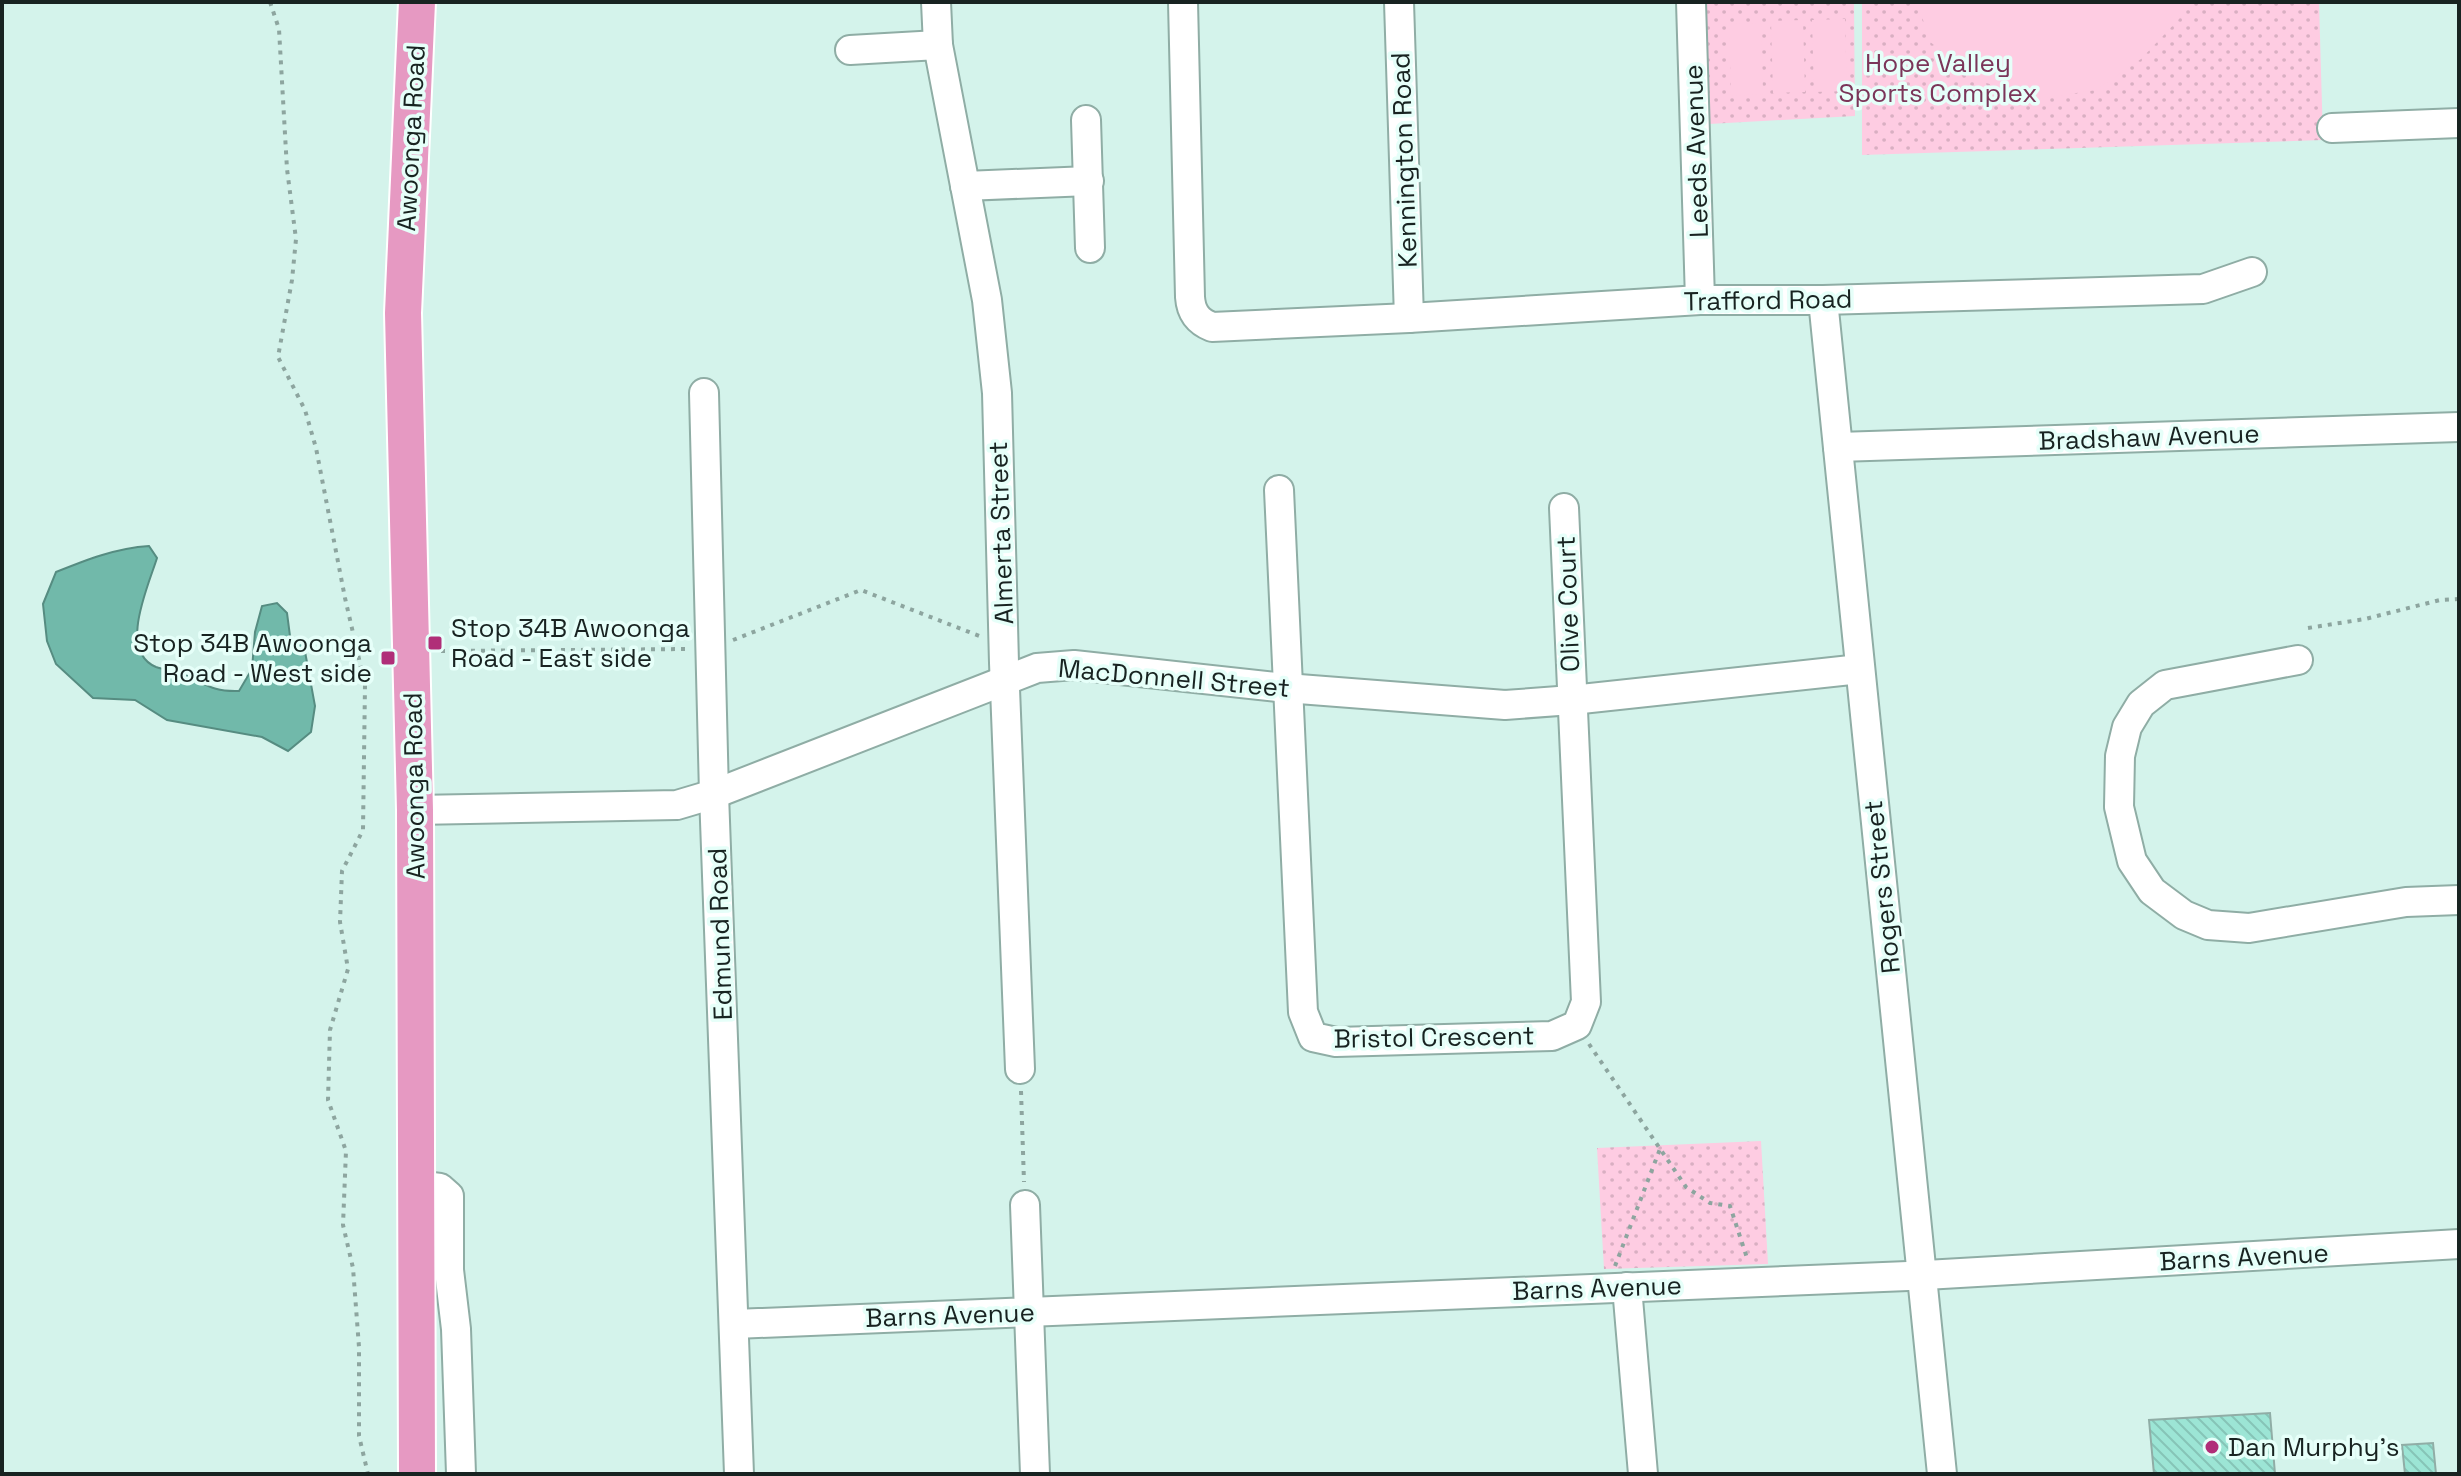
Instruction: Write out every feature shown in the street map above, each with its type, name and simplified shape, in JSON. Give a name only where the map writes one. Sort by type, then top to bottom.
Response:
[{"type":"main road","name":"Awoonga Road","points":[[417,2],[403,313],[415,810],[417,1474]]},
{"type":"street","name":"Almerta Street","points":[[936,2],[938,45],[987,300],[997,393],[1020,1069]]},
{"type":"street","name":"Trafford Road","points":[[1183,2],[1191,310],[1201,322],[1212,327],[1700,300],[1823,300],[2203,289],[2252,272]]},
{"type":"street","name":"Kennington Road","points":[[1399,2],[1409,318]]},
{"type":"street","name":"Leeds Avenue","points":[[1691,2],[1700,300]]},
{"type":"street","points":[[850,50],[938,45]]},
{"type":"street","points":[[1086,120],[1090,248]]},
{"type":"street","points":[[2332,128],[2459,123]]},
{"type":"street","points":[[965,186],[1089,181]]},
{"type":"street","name":"Rogers Street","points":[[1823,300],[1942,1474]]},
{"type":"street","name":"Edmund Road","points":[[704,393],[714,794],[739,1474]]},
{"type":"street","name":"Bradshaw Avenue","points":[[1838,447],[2459,427]]},
{"type":"street","points":[[1279,490],[1286,688]]},
{"type":"street","name":"Olive Court","points":[[1564,508],[1572,700]]},
{"type":"street","points":[[2298,660],[2165,685],[2141,704],[2127,727],[2120,756],[2119,807],[2132,861],[2152,891],[2184,915],[2208,925],[2249,928],[2406,902],[2459,900]]},
{"type":"street","name":"MacDonnell Street","points":[[415,810],[677,805],[714,794],[1037,668],[1074,665],[1286,688],[1505,705],[1860,669]]},
{"type":"street","name":"Bristol Crescent","points":[[1286,688],[1303,1012],[1313,1037],[1336,1042],[1552,1036],[1577,1025]]},
{"type":"street","points":[[1572,700],[1586,1002],[1577,1025]]},
{"type":"street","points":[[416,1185],[440,1188],[449,1196],[449,1270],[456,1329],[461,1474]]},
{"type":"street","points":[[1025,1205],[1035,1474]]},
{"type":"street","name":"Barns Avenue","points":[[735,1324],[1922,1275],[2459,1244]]},
{"type":"street","points":[[1617,1287],[1643,1474]]},
{"type":"path","points":[[270,2],[279,29],[287,169],[296,239],[278,357],[305,410],[316,448],[365,685],[363,830],[342,871],[340,922],[348,969],[330,1030],[328,1100],[346,1151],[343,1225],[353,1268],[359,1347],[359,1436],[368,1474]]},
{"type":"path","points":[[441,651],[710,649],[861,590],[1004,646]]},
{"type":"path","points":[[2308,628],[2365,619],[2440,600],[2459,599]]},
{"type":"path","points":[[1577,1025],[1686,1187],[1710,1203],[1730,1206],[1754,1282]]},
{"type":"path","points":[[1020,1069],[1025,1205]]},
{"type":"path","points":[[1617,1287],[1660,1149]]},
{"type":"green space","points":[[1706,2],[1854,2],[1855,116],[1709,124]]},
{"type":"green space","name":"Hope Valley Sports Complex","points":[[1862,2],[2319,2],[2323,140],[1862,155]]},
{"type":"green space","points":[[1918,2],[2191,2],[2141,59],[2096,90],[2037,99],[1977,80],[1929,41]]},
{"type":"green space","points":[[1845,19],[1847,91],[1814,92],[1812,20]]},
{"type":"green space","points":[[1803,20],[1805,92],[1773,93],[1771,21]]},
{"type":"green space","points":[[1761,23],[1763,94],[1731,96],[1729,24]]},
{"type":"green space","points":[[1761,1141],[1768,1264],[1604,1269],[1597,1148]]},
{"type":"shaded area","points":[[149,546],[157,558],[143,601],[137,633],[145,659],[156,667],[181,673],[214,688],[239,691],[252,669],[255,632],[262,606],[277,603],[287,613],[290,636],[304,646],[315,706],[311,732],[288,751],[262,737],[167,720],[135,700],[93,698],[56,664],[47,641],[43,604],[56,572],[113,552]]},
{"type":"building","name":"Dan Murphy's","points":[[2270,1413],[2275,1474],[2154,1474],[2149,1420]]},
{"type":"building","points":[[2433,1443],[2436,1474],[2405,1474],[2402,1445]]},
{"type":"place","name":"Stop 34B Awoonga Road - East side","points":[[435,643]]},
{"type":"place","name":"Stop 34B Awoonga Road - West side","points":[[388,658]]},
{"type":"place","name":"Dan Murphy's","points":[[2212,1447]]}]
